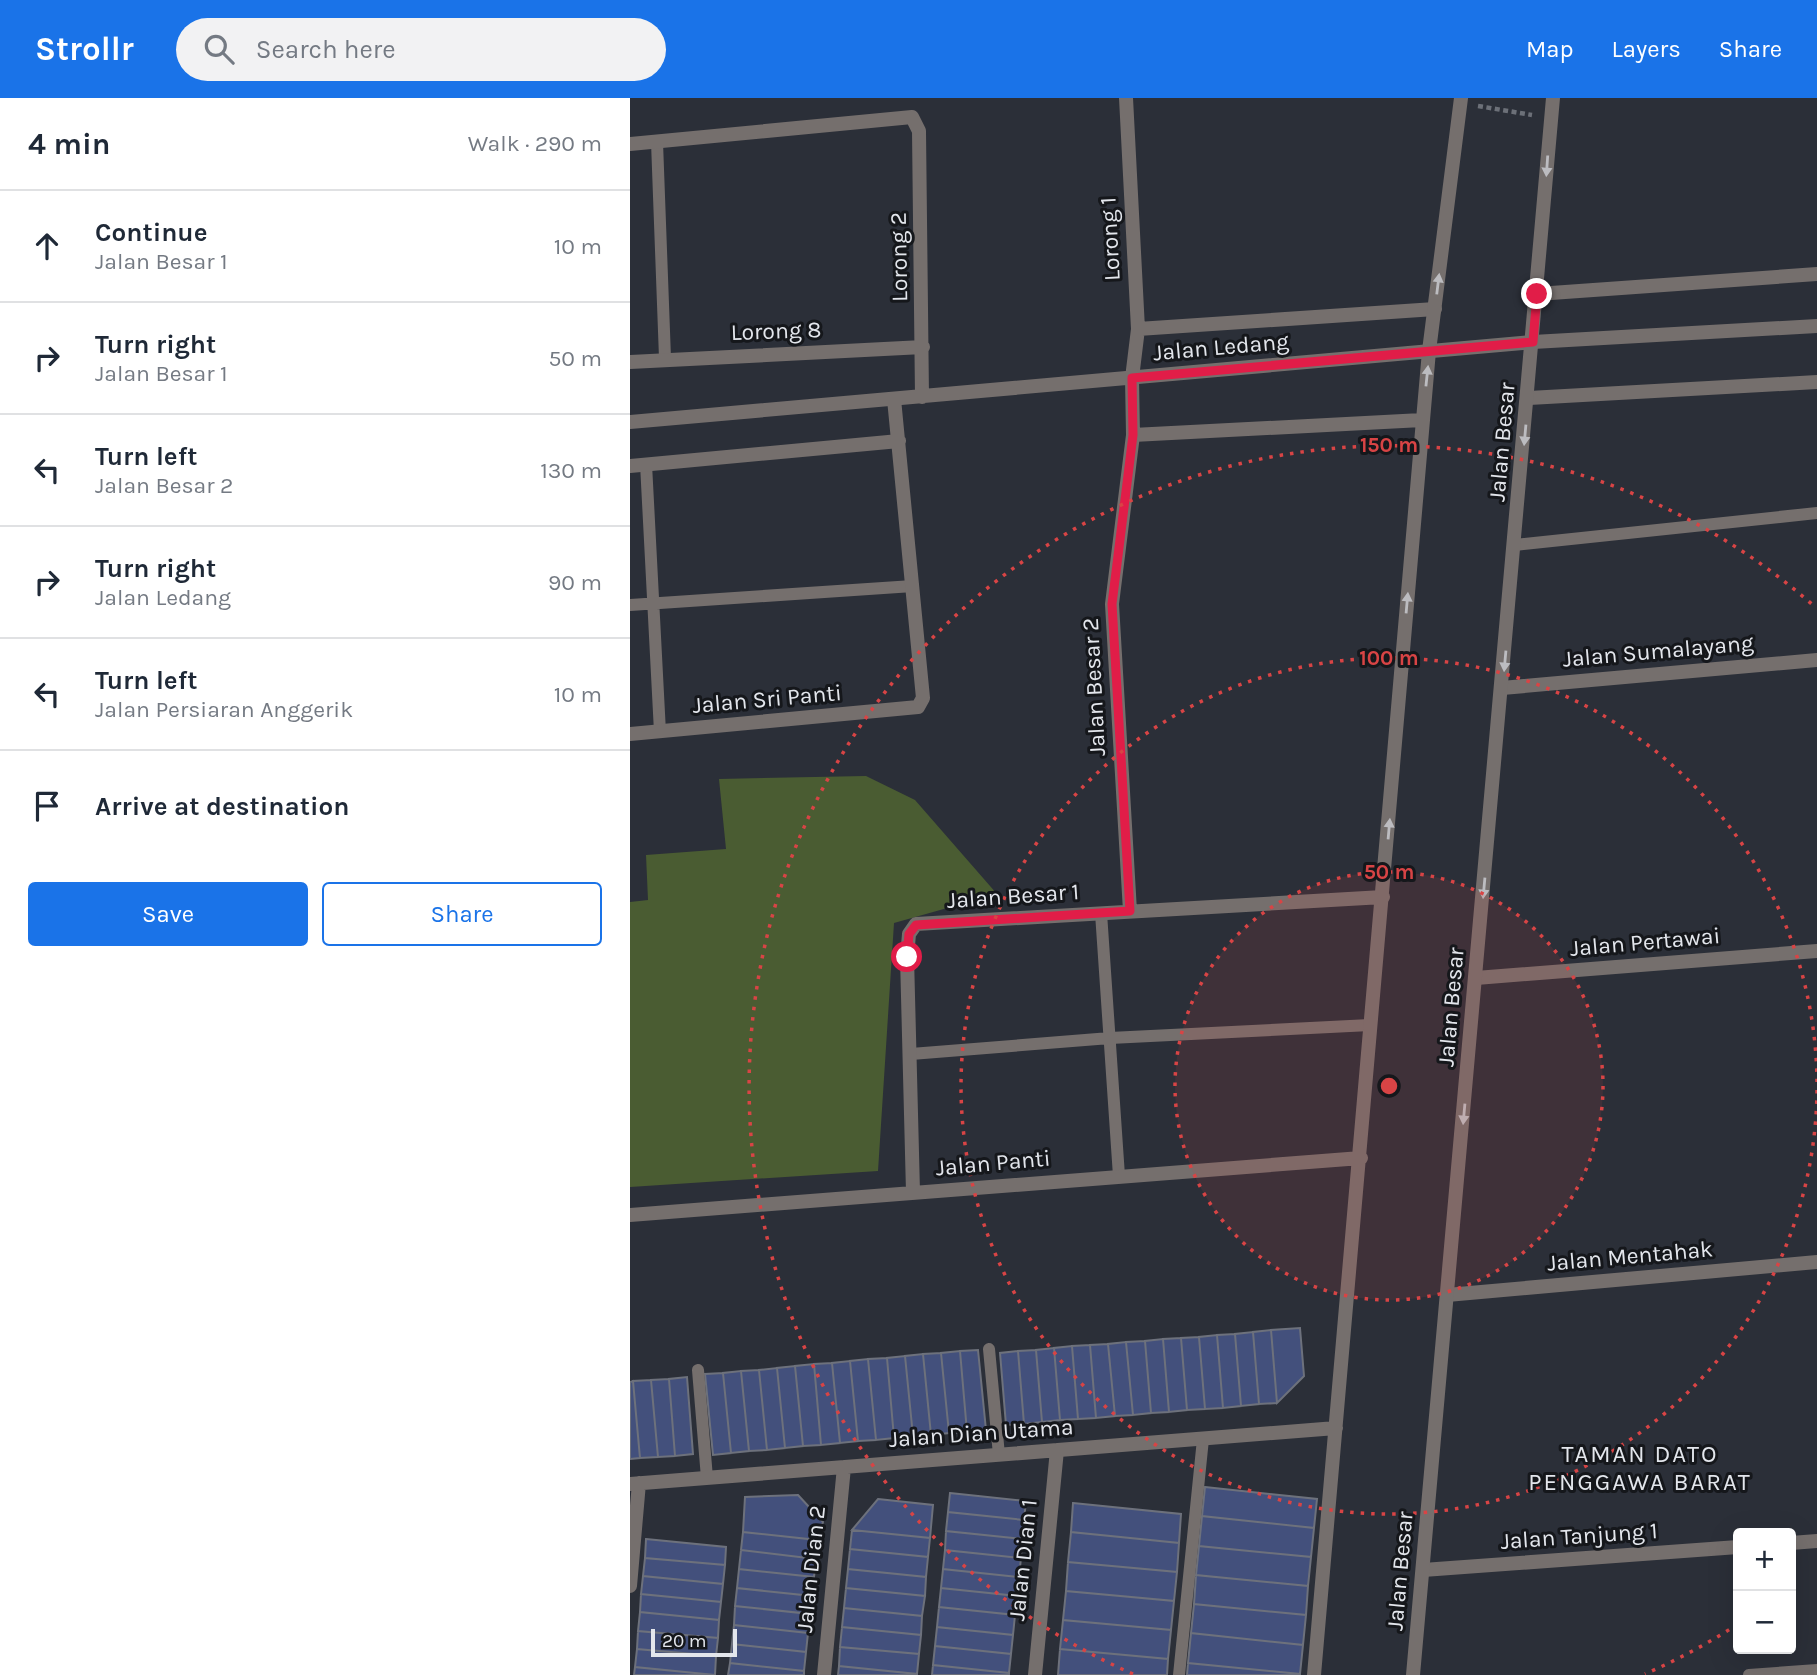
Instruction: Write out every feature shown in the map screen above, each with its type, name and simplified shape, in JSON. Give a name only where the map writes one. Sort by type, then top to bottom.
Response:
[{"type":"street","name":"Lorong 1","points":[[1126,98],[1138,329],[1132,378]]},
{"type":"street","name":"Jalan Besar","points":[[1413,1675],[1529,398],[1553,98]]},
{"type":"street","points":[[1314,1675],[1361,1158],[1422,420],[1461,101]]},
{"type":"street","name":"Lorong 2","points":[[657,142],[912,117],[919,131],[922,397]]},
{"type":"street","points":[[630,144],[657,142]]},
{"type":"street","points":[[1537,294],[1817,274]]},
{"type":"street","points":[[1138,329],[1435,309]]},
{"type":"street","name":"Jalan Ledang","points":[[630,422],[1533,342],[1817,326]]},
{"type":"street","name":"Lorong 8","points":[[630,362],[665,358],[923,347]]},
{"type":"street","name":"Jalan Besar 2","points":[[1130,911],[1112,604],[1133,435],[1132,378]]},
{"type":"street","points":[[1529,398],[1817,382]]},
{"type":"street","points":[[894,399],[913,586]]},
{"type":"street","points":[[1133,435],[1422,420]]},
{"type":"street","points":[[630,466],[899,441]]},
{"type":"street","name":"Jalan Sri Panti","points":[[630,734],[918,707],[923,698],[913,586]]},
{"type":"street","name":"Jalan Sumalayang","points":[[1502,688],[1817,660]]},
{"type":"street","name":"Jalan Besar 1","points":[[913,1192],[907,957],[909,934],[916,925],[1383,897]]},
{"type":"street","name":"Jalan Pertawai","points":[[1476,978],[1817,951]]},
{"type":"street","name":"Jalan Panti","points":[[630,1215],[1361,1158]]},
{"type":"street","name":"Jalan Mentahak","points":[[1447,1295],[1817,1262]]},
{"type":"street","name":"Jalan Dian Utama","points":[[634,1483],[1336,1428]]},
{"type":"street","name":"Jalan Dian 1","points":[[1035,1675],[1057,1450]]},
{"type":"street","name":"Jalan Dian 2","points":[[824,1675],[844,1467]]},
{"type":"street","points":[[630,1586],[634,1483]]},
{"type":"street","points":[[1796,1543],[1817,1541]]},
{"type":"street","name":"Jalan Tanjung 1","points":[[1423,1570],[1733,1547]]},
{"type":"lane","points":[[657,142],[665,358]]},
{"type":"lane","points":[[646,464],[660,732]]},
{"type":"lane","points":[[1515,545],[1817,513]]},
{"type":"lane","points":[[630,605],[913,586]]},
{"type":"lane","points":[[1101,913],[1119,1176]]},
{"type":"lane","points":[[911,1054],[1110,1038],[1370,1025]]},
{"type":"lane","points":[[989,1349],[999,1455]]},
{"type":"lane","points":[[698,1370],[707,1478]]},
{"type":"lane","points":[[1179,1675],[1203,1439]]},
{"type":"lane","points":[[1749,1675],[1817,1670]]},
{"type":"path","points":[[1461,101],[1551,118]]},
{"type":"green space","points":[[866,776],[915,800],[997,894],[894,923],[878,1171],[630,1187],[630,902],[648,900],[646,855],[726,849],[719,779]]},
{"type":"building","points":[[1300,1328],[1304,1376],[1277,1403],[1271,1330]]},
{"type":"building","points":[[1271,1330],[1277,1403],[1259,1404],[1253,1332]]},
{"type":"building","points":[[1253,1332],[1259,1404],[1241,1406],[1235,1334]]},
{"type":"building","points":[[1235,1334],[1241,1406],[1223,1408],[1217,1335]]},
{"type":"building","points":[[1217,1335],[1223,1408],[1205,1409],[1199,1337]]},
{"type":"building","points":[[1199,1337],[1205,1409],[1187,1410],[1181,1338]]},
{"type":"building","points":[[1181,1338],[1187,1410],[1169,1412],[1163,1339]]},
{"type":"building","points":[[1163,1339],[1169,1412],[1151,1413],[1145,1341]]},
{"type":"building","points":[[1145,1341],[1151,1413],[1133,1415],[1126,1342]]},
{"type":"building","points":[[1126,1342],[1133,1415],[1115,1416],[1108,1344]]},
{"type":"building","points":[[1108,1344],[1115,1416],[1096,1418],[1090,1345]]},
{"type":"building","points":[[1090,1345],[1096,1418],[1078,1419],[1072,1346]]},
{"type":"building","points":[[1072,1346],[1078,1419],[1060,1420],[1054,1348]]},
{"type":"building","points":[[1054,1348],[1060,1420],[1042,1422],[1036,1350]]},
{"type":"building","points":[[978,1350],[986,1430],[967,1432],[960,1351]]},
{"type":"building","points":[[1036,1350],[1042,1422],[1024,1424],[1018,1351]]},
{"type":"building","points":[[960,1351],[967,1432],[949,1433],[941,1353]]},
{"type":"building","points":[[1018,1351],[1024,1424],[1006,1425],[1000,1353]]},
{"type":"building","points":[[941,1353],[949,1433],[931,1435],[923,1354]]},
{"type":"building","points":[[923,1354],[931,1435],[913,1436],[905,1356]]},
{"type":"building","points":[[905,1356],[913,1436],[894,1438],[887,1358]]},
{"type":"building","points":[[887,1358],[894,1438],[876,1440],[868,1359]]},
{"type":"building","points":[[868,1359],[876,1440],[858,1441],[850,1361]]},
{"type":"building","points":[[850,1361],[858,1441],[840,1443],[832,1363]]},
{"type":"building","points":[[832,1363],[840,1443],[821,1445],[814,1364]]},
{"type":"building","points":[[814,1364],[821,1445],[803,1446],[795,1366]]},
{"type":"building","points":[[795,1366],[803,1446],[785,1448],[777,1368]]},
{"type":"building","points":[[777,1368],[785,1448],[767,1450],[759,1370]]},
{"type":"building","points":[[759,1370],[767,1450],[749,1451],[741,1371]]},
{"type":"building","points":[[741,1371],[749,1451],[731,1453],[723,1373]]},
{"type":"building","points":[[723,1373],[731,1453],[713,1455],[705,1374]]},
{"type":"building","points":[[687,1377],[693,1454],[675,1456],[669,1379]]},
{"type":"building","points":[[669,1379],[675,1456],[658,1457],[651,1380]]},
{"type":"building","points":[[651,1380],[658,1457],[640,1458],[633,1381]]},
{"type":"building","points":[[633,1381],[640,1458],[630,1459],[630,1382]]},
{"type":"building","points":[[1205,1487],[1317,1499],[1314,1528],[1202,1516]]},
{"type":"building","points":[[950,1493],[1026,1501],[1024,1520],[948,1512]]},
{"type":"building","points":[[798,1495],[823,1522],[817,1540],[743,1532],[745,1497]]},
{"type":"building","points":[[878,1499],[933,1505],[930,1538],[852,1530]]},
{"type":"building","points":[[1073,1503],[1181,1514],[1179,1543],[1071,1532]]},
{"type":"building","points":[[948,1512],[1024,1520],[1022,1539],[946,1531]]},
{"type":"building","points":[[1202,1516],[1314,1528],[1311,1557],[1199,1546]]},
{"type":"building","points":[[852,1530],[930,1538],[928,1557],[850,1549]]},
{"type":"building","points":[[946,1531],[1022,1539],[1021,1558],[945,1550]]},
{"type":"building","points":[[743,1532],[817,1540],[816,1559],[741,1550]]},
{"type":"building","points":[[1071,1532],[1179,1543],[1177,1572],[1068,1562]]},
{"type":"building","points":[[646,1539],[726,1547],[725,1565],[645,1558]]},
{"type":"building","points":[[1199,1546],[1311,1557],[1308,1586],[1196,1575]]},
{"type":"building","points":[[850,1549],[928,1557],[926,1577],[848,1569]]},
{"type":"building","points":[[741,1550],[816,1559],[814,1577],[739,1569]]},
{"type":"building","points":[[945,1550],[1021,1558],[1019,1577],[943,1569]]},
{"type":"building","points":[[645,1558],[725,1565],[723,1584],[643,1576]]},
{"type":"building","points":[[1068,1562],[1177,1572],[1174,1601],[1066,1591]]},
{"type":"building","points":[[739,1569],[814,1577],[812,1596],[737,1588]]},
{"type":"building","points":[[848,1569],[926,1577],[925,1596],[846,1588]]},
{"type":"building","points":[[943,1569],[1019,1577],[1017,1596],[941,1588]]},
{"type":"building","points":[[1196,1575],[1308,1586],[1306,1615],[1194,1604]]},
{"type":"building","points":[[643,1576],[723,1584],[721,1602],[641,1594]]},
{"type":"building","points":[[737,1588],[812,1596],[810,1614],[735,1606]]},
{"type":"building","points":[[846,1588],[925,1596],[922,1616],[844,1608]]},
{"type":"building","points":[[941,1588],[1017,1596],[1015,1615],[939,1607]]},
{"type":"building","points":[[1066,1591],[1174,1601],[1171,1630],[1063,1620]]},
{"type":"building","points":[[641,1594],[721,1602],[719,1620],[640,1612]]},
{"type":"building","points":[[1194,1604],[1306,1615],[1303,1645],[1191,1633]]},
{"type":"building","points":[[735,1606],[810,1614],[808,1633],[734,1625]]},
{"type":"building","points":[[939,1607],[1015,1615],[1013,1635],[937,1627]]},
{"type":"building","points":[[844,1608],[922,1616],[921,1635],[842,1627]]},
{"type":"building","points":[[640,1612],[719,1620],[718,1638],[638,1631]]},
{"type":"building","points":[[1063,1620],[1171,1630],[1168,1659],[1060,1649]]},
{"type":"building","points":[[734,1625],[808,1633],[806,1652],[732,1644]]},
{"type":"building","points":[[842,1627],[921,1635],[919,1654],[840,1647]]},
{"type":"building","points":[[937,1627],[1013,1635],[1011,1654],[935,1646]]},
{"type":"building","points":[[638,1631],[718,1638],[716,1656],[637,1649]]},
{"type":"building","points":[[1191,1633],[1303,1645],[1300,1674],[1188,1663]]},
{"type":"building","points":[[732,1644],[806,1652],[804,1671],[730,1663]]},
{"type":"building","points":[[935,1646],[1011,1654],[1009,1673],[933,1665]]},
{"type":"building","points":[[840,1647],[919,1654],[917,1674],[839,1666]]},
{"type":"building","points":[[637,1649],[716,1656],[715,1675],[635,1667]]},
{"type":"building","points":[[1060,1649],[1168,1659],[1167,1675],[1058,1675]]},
{"type":"building","points":[[730,1663],[804,1671],[804,1675],[728,1675]]},
{"type":"building","points":[[1188,1663],[1300,1674],[1300,1675],[1187,1675]]},
{"type":"building","points":[[933,1665],[1009,1673],[1009,1675],[932,1675]]},
{"type":"building","points":[[839,1666],[917,1674],[917,1675],[838,1675]]},
{"type":"building","points":[[635,1667],[715,1675],[634,1675]]},
{"type":"district","name":"TAMAN DATO PENGGAWA BARAT","points":[[1640,1468]]},
{"type":"route","points":[[907,957],[909,934],[916,925],[1130,911],[1112,604],[1125,520],[1133,435],[1132,378],[1533,342],[1537,294]]}]
